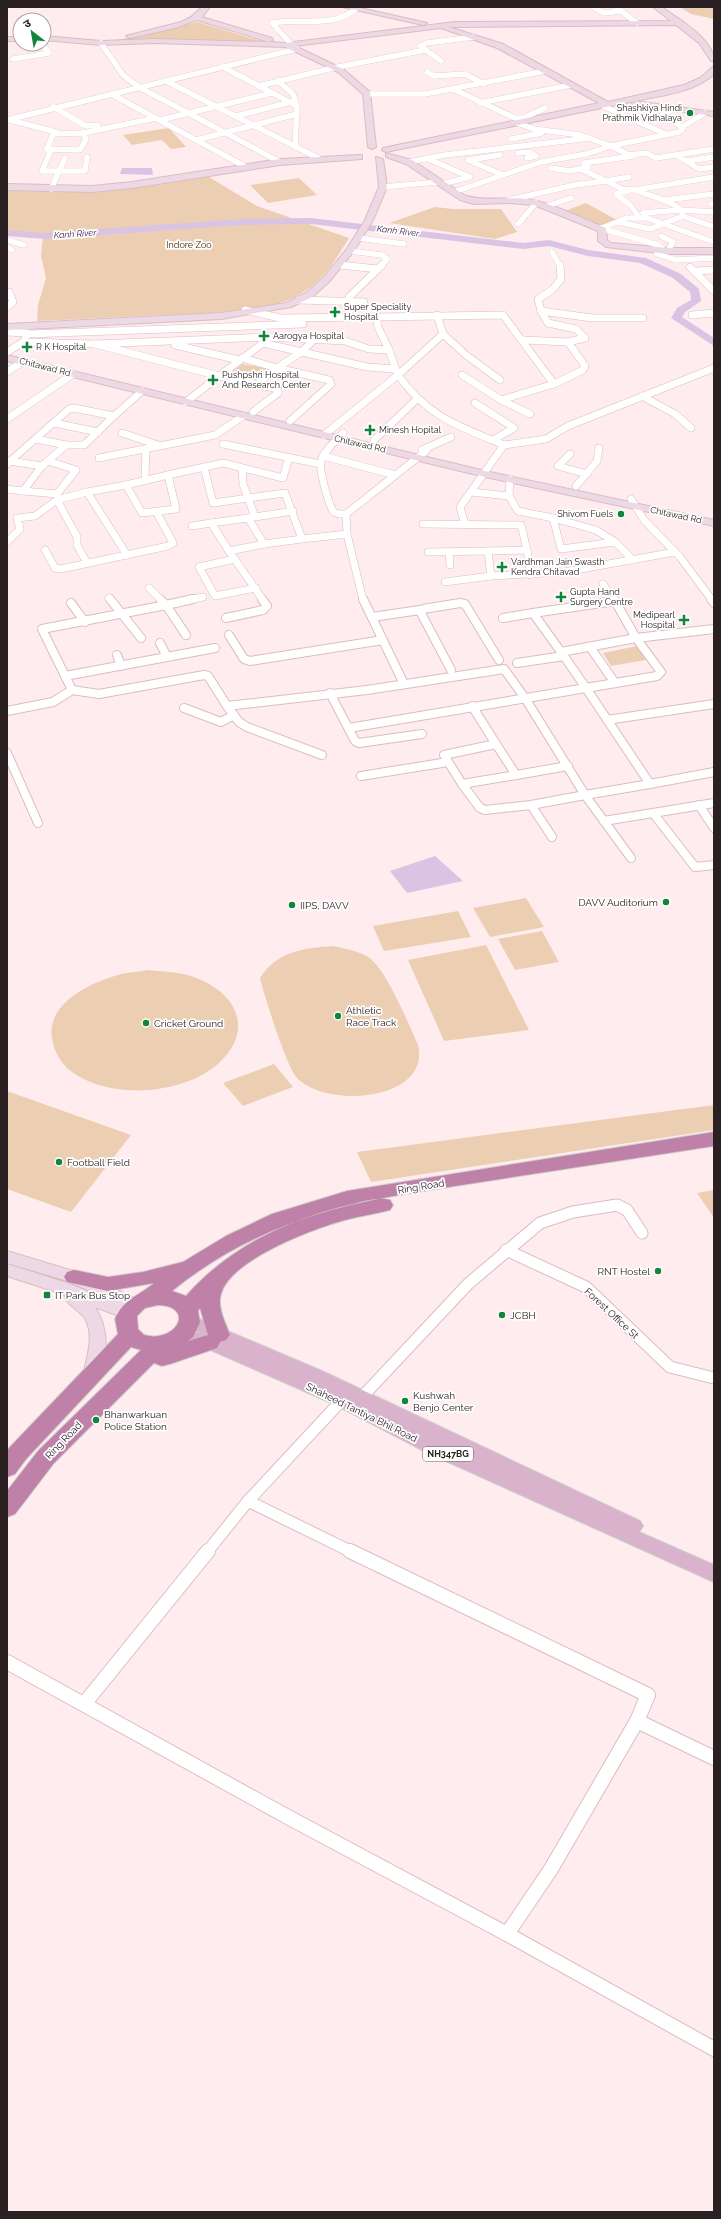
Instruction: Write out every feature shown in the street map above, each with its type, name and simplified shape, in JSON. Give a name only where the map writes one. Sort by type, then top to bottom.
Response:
[{"type":"highway","name":"Ring Road","points":[[137,1305],[170,1281],[227,1244],[263,1226],[327,1203],[399,1189],[714,1139]]},
{"type":"highway","name":"Ring Road","points":[[186,1322],[208,1285],[231,1265],[265,1243],[318,1222],[377,1206],[714,1152]]},
{"type":"highway","points":[[129,1374],[171,1354],[214,1339],[209,1303],[210,1293],[215,1284],[227,1273],[254,1255],[318,1222]]},
{"type":"highway","points":[[66,1281],[108,1284],[143,1279],[194,1266]]},
{"type":"highway","points":[[172,1298],[186,1322],[171,1342],[159,1345],[142,1343],[130,1335],[125,1324],[137,1305],[172,1298]]},
{"type":"highway","points":[[7,1468],[18,1453],[130,1335]]},
{"type":"highway","name":"Ring Road","points":[[7,1508],[46,1457],[159,1345]]},
{"type":"main road","points":[[198,18],[207,7]]},
{"type":"main road","points":[[346,7],[435,25],[500,46],[572,85],[605,106]]},
{"type":"main road","points":[[657,7],[702,41],[714,59]]},
{"type":"main road","points":[[103,42],[198,18],[289,46],[333,68],[356,83],[366,94],[372,147]]},
{"type":"main road","points":[[52,39],[103,42],[289,46],[435,25],[479,23],[680,23]]},
{"type":"main road","points":[[7,187],[70,190],[132,185],[280,162],[318,158],[370,159],[517,123],[605,106],[688,87],[710,75],[714,68]]},
{"type":"main road","points":[[627,101],[714,114]]},
{"type":"main road","points":[[7,327],[206,317],[253,312],[299,300],[318,288],[340,265],[369,220],[383,187],[370,159],[356,154],[358,151],[372,147],[409,162],[463,198],[474,201],[509,200],[536,203],[601,228],[604,234],[603,243],[609,246],[668,251],[714,251]]},
{"type":"main road","points":[[7,323],[243,310],[284,302],[303,293],[322,277],[333,264],[377,188],[370,159]]},
{"type":"main road","name":"Chitawad Rd","points":[[7,355],[22,362],[142,391],[188,400]]},
{"type":"main road","name":"Chitawad Rd","points":[[7,355],[188,400],[422,453]]},
{"type":"main road","name":"Chitawad Rd","points":[[248,414],[290,421],[333,434],[374,440],[487,470],[576,486],[714,523]]},
{"type":"main road","name":"Chitawad Rd","points":[[487,470],[510,479],[714,517]]},
{"type":"main road","points":[[7,1257],[66,1281],[137,1305]]},
{"type":"main road","points":[[7,1270],[66,1281],[89,1311],[97,1327],[97,1348],[91,1375]]},
{"type":"main road","name":"Shaheed Tantiya Bhil Road","points":[[186,1322],[214,1339],[342,1400],[435,1448],[714,1574]]},
{"type":"main road","name":"Shaheed Tantiya Bhil Road","points":[[214,1339],[316,1376],[714,1564]]},
{"type":"street","points":[[593,7],[600,12],[621,11]]},
{"type":"street","points":[[616,7],[637,23]]},
{"type":"street","points":[[7,120],[53,107],[223,67],[289,46],[272,23],[295,20],[331,22],[346,18],[356,9]]},
{"type":"street","points":[[441,61],[421,47],[421,45],[473,37]]},
{"type":"street","points":[[103,42],[124,75],[139,87],[280,162]]},
{"type":"street","points":[[259,86],[333,68],[425,50]]},
{"type":"street","points":[[7,55],[10,59],[49,53],[48,52]]},
{"type":"street","points":[[223,67],[297,106]]},
{"type":"street","points":[[366,94],[406,96],[455,90],[545,71]]},
{"type":"street","points":[[427,72],[434,76],[465,74],[484,84]]},
{"type":"street","points":[[166,81],[318,158]]},
{"type":"street","points":[[278,81],[290,90],[297,99],[295,147]]},
{"type":"street","points":[[479,103],[572,85]]},
{"type":"street","points":[[455,90],[479,103],[517,119],[545,108]]},
{"type":"street","points":[[53,134],[83,133],[158,119],[272,93]]},
{"type":"street","points":[[111,94],[246,167]]},
{"type":"street","points":[[236,116],[291,102]]},
{"type":"street","points":[[605,106],[668,135]]},
{"type":"street","points":[[53,107],[89,126],[147,113]]},
{"type":"street","points":[[675,108],[662,115],[682,127]]},
{"type":"street","points":[[454,192],[541,162],[586,154],[610,146],[679,132],[683,129],[682,127],[705,113]]},
{"type":"street","points":[[196,140],[297,114]]},
{"type":"street","points":[[7,120],[53,130],[56,132],[53,134],[47,149],[50,153],[42,171],[85,171],[87,157]]},
{"type":"street","points":[[517,123],[542,133],[554,143]]},
{"type":"street","points":[[534,129],[571,133],[592,138],[627,155],[633,156]]},
{"type":"street","points":[[47,149],[80,150],[86,138],[83,133]]},
{"type":"street","points":[[510,139],[542,133]]},
{"type":"street","points":[[409,162],[455,154],[592,138]]},
{"type":"street","points":[[512,148],[517,153]]},
{"type":"street","points":[[551,168],[572,171],[583,170],[588,167],[584,164],[586,163],[626,158],[646,153],[656,158],[678,156],[714,149]]},
{"type":"street","points":[[469,160],[530,152],[536,156],[527,158]]},
{"type":"street","points":[[390,154],[420,154]]},
{"type":"street","points":[[455,154],[503,175]]},
{"type":"street","points":[[678,156],[700,170],[714,167]]},
{"type":"street","points":[[688,161],[714,157]]},
{"type":"street","points":[[51,189],[61,171],[65,158]]},
{"type":"street","points":[[426,158],[480,182]]},
{"type":"street","points":[[583,170],[606,181],[659,200],[675,204],[682,213],[714,227]]},
{"type":"street","points":[[383,187],[439,183],[470,177]]},
{"type":"street","points":[[509,200],[575,185],[629,177]]},
{"type":"street","points":[[639,217],[630,206],[616,194],[632,190],[714,177]]},
{"type":"street","points":[[676,198],[678,194],[714,188]]},
{"type":"street","points":[[659,200],[714,194]]},
{"type":"street","points":[[547,206],[571,198]]},
{"type":"street","points":[[518,224],[527,217],[536,203]]},
{"type":"street","points":[[647,218],[643,213],[714,212]]},
{"type":"street","points":[[616,221],[648,229],[662,225],[682,213]]},
{"type":"street","points":[[601,228],[616,221],[639,217],[647,218],[662,225],[714,242]]},
{"type":"street","points":[[601,228],[662,247],[657,250],[658,255],[676,260],[714,258]]},
{"type":"street","points":[[361,234],[404,244]]},
{"type":"street","points":[[662,236],[673,242],[668,251]]},
{"type":"street","points":[[7,240],[24,245]]},
{"type":"street","points":[[349,297],[387,259],[386,257],[350,251]]},
{"type":"street","points":[[522,340],[568,342],[585,338],[576,329],[548,323],[541,312],[538,299],[552,290],[561,279],[560,264],[552,252]]},
{"type":"street","points":[[707,264],[714,263]]},
{"type":"street","points":[[340,265],[378,269]]},
{"type":"street","points":[[714,270],[692,269],[714,291]]},
{"type":"street","points":[[7,307],[13,302],[9,292]]},
{"type":"street","points":[[299,300],[364,302]]},
{"type":"street","points":[[243,310],[302,321]]},
{"type":"street","points":[[541,312],[581,319],[618,320],[643,318]]},
{"type":"street","points":[[692,315],[714,313]]},
{"type":"street","points":[[437,315],[443,334],[466,355],[500,380]]},
{"type":"street","points":[[7,332],[28,334],[376,317],[503,315],[554,384]]},
{"type":"street","points":[[376,317],[378,327],[389,350],[396,372],[417,399],[434,412],[466,430],[504,445],[551,438],[568,426],[714,368]]},
{"type":"street","points":[[302,321],[305,338]]},
{"type":"street","points":[[7,355],[23,342],[28,334]]},
{"type":"street","points":[[443,334],[396,372],[333,434],[320,464],[323,471],[324,486],[333,511],[338,514],[346,514],[422,453],[451,437]]},
{"type":"street","points":[[23,342],[95,344],[267,337],[316,338],[345,341],[360,347],[389,350]]},
{"type":"street","points":[[188,400],[263,343],[267,337]]},
{"type":"street","points":[[259,384],[278,368],[300,353],[316,338]]},
{"type":"street","points":[[162,342],[329,380],[331,384],[290,421]]},
{"type":"street","points":[[501,400],[536,391],[583,370],[585,366],[568,342]]},
{"type":"street","points":[[263,343],[300,353],[396,372]]},
{"type":"street","points":[[95,344],[279,390],[248,414],[215,435],[99,458]]},
{"type":"street","points":[[7,372],[22,362]]},
{"type":"street","points":[[7,419],[73,374]]},
{"type":"street","points":[[462,375],[501,400],[530,414]]},
{"type":"street","points":[[36,439],[66,445],[82,446],[142,391]]},
{"type":"street","points":[[642,396],[668,409],[686,422],[691,428]]},
{"type":"street","points":[[374,440],[417,399]]},
{"type":"street","points":[[475,403],[514,428],[513,430],[493,440]]},
{"type":"street","points":[[8,462],[36,439],[67,410],[73,408],[114,416]]},
{"type":"street","points":[[54,423],[98,432]]},
{"type":"street","points":[[122,433],[160,446]]},
{"type":"street","points":[[223,444],[320,464]]},
{"type":"street","points":[[23,491],[45,464],[66,445]]},
{"type":"street","points":[[465,524],[460,507],[504,445]]},
{"type":"street","points":[[576,486],[597,461],[599,448]]},
{"type":"street","points":[[145,476],[146,449]]},
{"type":"street","points":[[570,454],[558,466],[587,474]]},
{"type":"street","points":[[323,456],[395,475]]},
{"type":"street","points":[[289,457],[283,478],[285,493],[302,539]]},
{"type":"street","points":[[7,489],[58,494],[76,470],[45,464],[8,462]]},
{"type":"street","points":[[7,542],[20,529],[16,520],[17,518],[35,516],[56,500],[86,492],[223,463],[283,478]]},
{"type":"street","points":[[204,467],[213,503],[285,493]]},
{"type":"street","points":[[242,468],[243,484],[251,517],[264,544]]},
{"type":"street","points":[[126,484],[142,513],[158,513],[176,509],[168,475]]},
{"type":"street","points":[[510,479],[509,496],[518,511],[528,550],[531,575]]},
{"type":"street","points":[[86,492],[127,555]]},
{"type":"street","points":[[471,492],[509,496]]},
{"type":"street","points":[[56,500],[77,537],[76,545],[87,564]]},
{"type":"street","points":[[632,502],[701,584],[714,604]]},
{"type":"street","points":[[518,511],[553,518],[596,530],[615,542],[633,560]]},
{"type":"street","points":[[192,526],[293,512]]},
{"type":"street","points":[[45,550],[58,569],[172,545],[170,536],[158,513]]},
{"type":"street","points":[[346,514],[347,534],[364,605],[372,617],[404,684]]},
{"type":"street","points":[[553,518],[562,549],[615,542]]},
{"type":"street","points":[[211,523],[234,559],[256,588],[266,608],[226,618]]},
{"type":"street","points":[[423,524],[521,525]]},
{"type":"street","points":[[229,551],[264,544],[347,534]]},
{"type":"street","points":[[428,552],[528,550]]},
{"type":"street","points":[[488,551],[491,576]]},
{"type":"street","points":[[449,552],[450,565]]},
{"type":"street","points":[[445,582],[491,576],[564,572],[675,552]]},
{"type":"street","points":[[234,559],[199,567],[215,596],[256,588]]},
{"type":"street","points":[[349,728],[472,706],[657,676],[661,674],[636,638],[615,601],[603,584]]},
{"type":"street","points":[[149,588],[166,605],[186,636]]},
{"type":"street","points":[[72,690],[42,630],[122,615],[202,597]]},
{"type":"street","points":[[109,598],[141,638]]},
{"type":"street","points":[[503,618],[615,601]]},
{"type":"street","points":[[71,603],[85,622]]},
{"type":"street","points":[[372,617],[460,603],[465,604],[499,660]]},
{"type":"street","points":[[420,610],[451,670]]},
{"type":"street","points":[[533,614],[586,688],[650,784]]},
{"type":"street","points":[[517,663],[636,638],[714,629]]},
{"type":"street","points":[[229,635],[244,659],[250,661],[382,640]]},
{"type":"street","points":[[160,644],[167,657]]},
{"type":"street","points":[[590,647],[615,683]]},
{"type":"street","points":[[65,676],[215,648]]},
{"type":"street","points":[[117,655],[121,666]]},
{"type":"street","points":[[227,706],[404,684],[504,669],[568,766],[585,795],[631,858]]},
{"type":"street","points":[[7,711],[53,702],[72,690],[98,694],[208,676],[239,722],[247,727],[322,755]]},
{"type":"street","points":[[330,693],[355,741],[361,743],[422,734]]},
{"type":"street","points":[[607,720],[714,704]]},
{"type":"street","points":[[472,706],[516,775]]},
{"type":"street","points":[[184,708],[221,722],[226,721],[234,715]]},
{"type":"street","points":[[496,744],[447,753],[444,755],[462,784],[480,808],[485,810],[531,805],[714,772]]},
{"type":"street","points":[[7,752],[38,823]]},
{"type":"street","points":[[361,776],[448,762]]},
{"type":"street","points":[[462,784],[568,766]]},
{"type":"street","points":[[604,821],[714,803]]},
{"type":"street","points":[[531,805],[552,837]]},
{"type":"street","points":[[699,805],[714,828]]},
{"type":"street","points":[[653,813],[695,867],[714,865]]},
{"type":"street","points":[[362,1397],[468,1284],[506,1250],[540,1223],[573,1212],[617,1206],[627,1210],[642,1233]]},
{"type":"street","name":"Forest Office St","points":[[506,1250],[586,1287],[670,1367],[714,1378]]},
{"type":"street","points":[[84,1704],[248,1501],[342,1400]]},
{"type":"street","points":[[248,1501],[648,1695],[637,1721],[551,1869],[507,1934]]},
{"type":"street","points":[[7,1662],[286,1816],[507,1934],[714,2049]]},
{"type":"street","points":[[637,1721],[714,1758]]},
{"type":"green space","points":[[680,7],[714,7],[714,19],[691,14]]},
{"type":"green space","points":[[198,22],[267,43],[118,40]]},
{"type":"green space","points":[[169,128],[186,147],[171,149],[162,140],[132,145],[123,135]]},
{"type":"green space","name":"Indore Zoo","points":[[204,174],[257,206],[349,238],[329,268],[317,282],[302,293],[288,300],[272,305],[234,312],[37,321],[38,305],[46,278],[41,256],[43,235],[7,231],[7,187],[70,190]]},
{"type":"green space","points":[[299,178],[317,195],[268,203],[250,185]]},
{"type":"green space","points":[[586,203],[617,220],[599,226],[565,211]]},
{"type":"green space","points":[[435,207],[453,209],[501,209],[517,232],[495,239],[389,223]]},
{"type":"green space","points":[[242,364],[274,369],[259,382],[230,374]]},
{"type":"green space","points":[[637,646],[646,660],[611,666],[603,653]]},
{"type":"green space","points":[[526,898],[544,927],[490,937],[473,908]]},
{"type":"green space","points":[[458,911],[471,937],[384,951],[373,926]]},
{"type":"green space","points":[[542,931],[559,962],[515,970],[498,939]]},
{"type":"green space","points":[[486,945],[529,1030],[444,1041],[408,960]]},
{"type":"green space","name":"Athletic Race Track","points":[[333,946],[354,951],[373,961],[385,977],[398,1000],[418,1045],[418,1064],[409,1078],[393,1088],[374,1094],[352,1096],[330,1094],[311,1088],[297,1078],[288,1061],[260,978],[274,962],[292,953],[312,948]]},
{"type":"green space","name":"Cricket Ground","points":[[148,970],[195,977],[214,987],[225,996],[233,1006],[237,1017],[238,1028],[236,1040],[229,1052],[219,1063],[204,1074],[165,1088],[122,1090],[102,1086],[83,1079],[67,1068],[57,1055],[52,1039],[52,1026],[56,1015],[63,1005],[72,996],[95,983],[121,974]]},
{"type":"green space","points":[[274,1064],[293,1087],[243,1106],[223,1083]]},
{"type":"green space","name":"Football Field","points":[[7,1091],[131,1135],[71,1212],[7,1189]]},
{"type":"green space","points":[[714,1105],[714,1130],[371,1182],[357,1152]]},
{"type":"green space","points":[[714,1190],[714,1218],[697,1193]]},
{"type":"shaded area","points":[[122,168],[152,168],[153,175],[120,174]]},
{"type":"shaded area","points":[[435,856],[463,881],[407,893],[390,871]]},
{"type":"waterway","name":"Kanh River","points":[[7,233],[44,236],[241,222],[311,221],[523,246],[549,243],[588,253],[642,260],[677,276],[695,291],[696,301],[681,310],[676,318],[714,343]]},
{"type":"place","name":"Shashkiya Hindi Prathmik Vidhalaya","points":[[690,113]]},
{"type":"place","name":"Super Speciality Hospital","points":[[335,312]]},
{"type":"place","name":"Aarogya Hospital","points":[[264,336]]},
{"type":"place","name":"R K Hospital","points":[[27,347]]},
{"type":"place","name":"Pushpshri Hospital And Research Center","points":[[213,380]]},
{"type":"place","name":"Minesh Hopital","points":[[370,430]]},
{"type":"place","name":"Shivom Fuels","points":[[621,514]]},
{"type":"place","name":"Vardhman Jain Swasth Kendra Chitavad","points":[[502,567]]},
{"type":"place","name":"Gupta Hand Surgery Centre","points":[[561,597]]},
{"type":"place","name":"Medipearl Hospital","points":[[684,620]]},
{"type":"place","name":"DAVV Auditorium","points":[[666,902]]},
{"type":"place","name":"IIPS, DAVV","points":[[292,905]]},
{"type":"place","name":"Athletic Race Track","points":[[338,1016]]},
{"type":"place","name":"Cricket Ground","points":[[146,1023]]},
{"type":"place","name":"Football Field","points":[[59,1162]]},
{"type":"place","name":"RNT Hostel","points":[[658,1271]]},
{"type":"place","name":"IT Park Bus Stop","points":[[47,1295]]},
{"type":"place","name":"JCBH","points":[[502,1315]]},
{"type":"place","name":"Kushwah Benjo Center","points":[[405,1401]]},
{"type":"place","name":"Bhanwarkuan Police Station","points":[[96,1420]]}]
